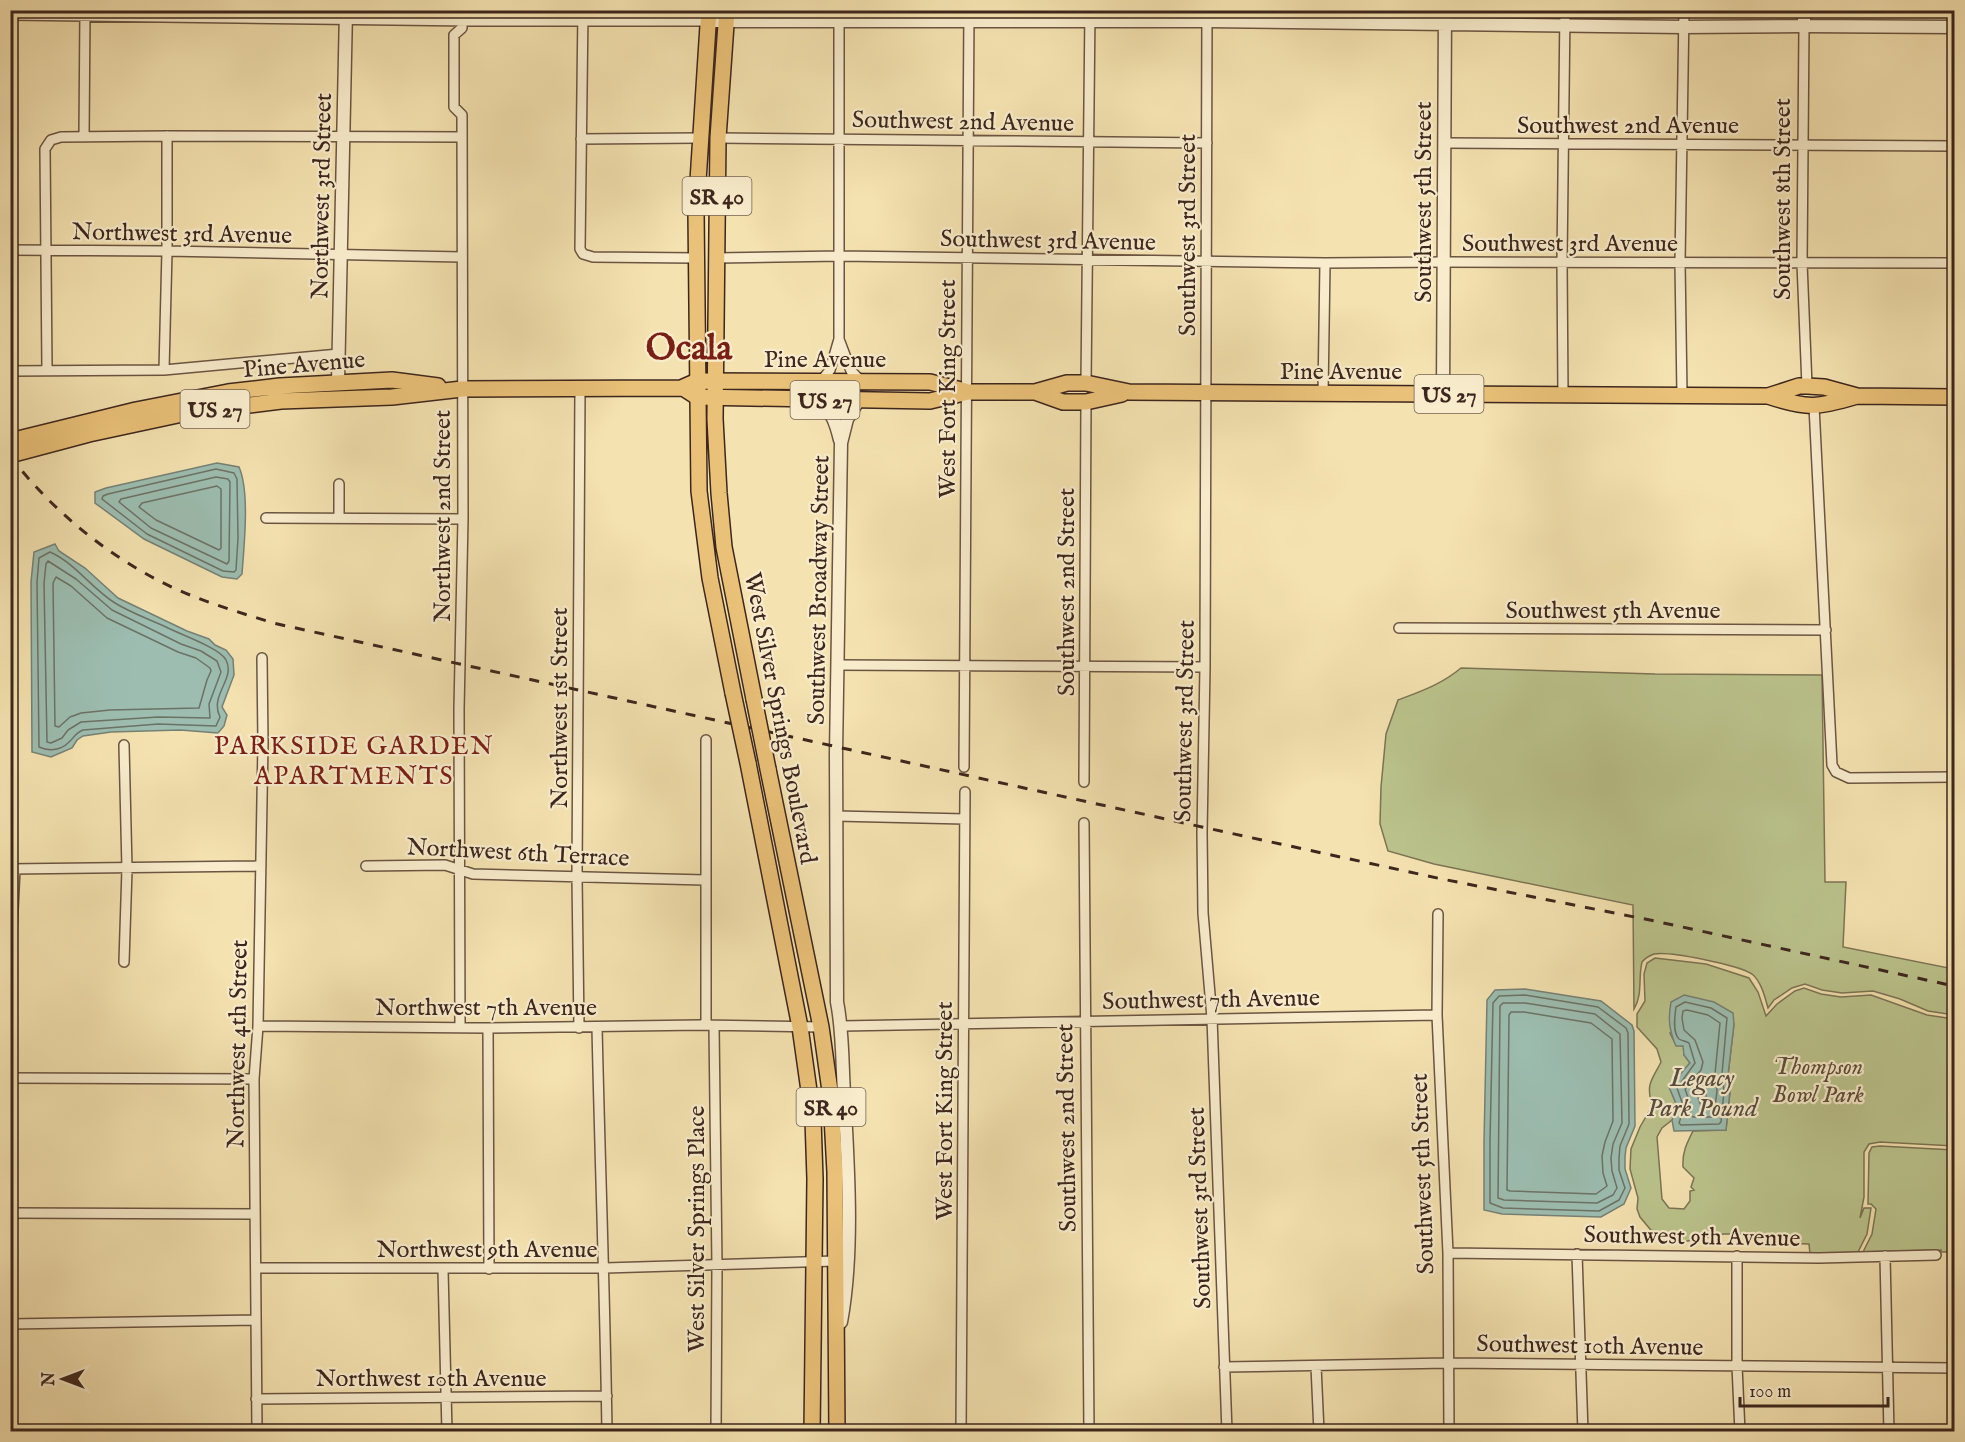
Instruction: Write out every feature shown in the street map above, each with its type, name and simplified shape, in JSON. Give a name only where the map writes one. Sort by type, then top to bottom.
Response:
[{"type":"main road","name":"West Silver Springs Boulevard","points":[[708,16],[699,138],[695,258],[699,491],[704,539],[733,693],[800,1027],[813,1128],[815,1262],[812,1431]]},
{"type":"main road","name":"West Silver Springs Boulevard","points":[[727,16],[718,138],[717,199],[716,441],[721,521],[730,578],[827,1066],[833,1131],[837,1431]]},
{"type":"main road","points":[[704,80],[707,98],[706,125],[718,138]]},
{"type":"main road","points":[[699,138],[709,154],[710,183],[717,199]]},
{"type":"main road","name":"Pine Avenue","points":[[10,455],[39,440],[136,410],[217,394],[338,382],[392,380],[462,389]]},
{"type":"main road","name":"Pine Avenue","points":[[10,441],[39,440],[229,407],[293,401],[392,397],[462,389],[683,388],[697,381],[861,381],[930,382],[968,392]]},
{"type":"main road","name":"Pine Avenue","points":[[697,398],[930,401],[968,392],[1035,392],[1067,383],[1086,383],[1129,392],[1768,396],[1798,405],[1814,406],[1824,406],[1857,396]]},
{"type":"main road","name":"Pine Avenue","points":[[1768,396],[1798,386],[1807,386],[1824,387],[1857,396],[1954,397]]},
{"type":"main road","points":[[683,388],[697,398]]},
{"type":"main road","name":"Pine Avenue","points":[[1035,392],[1063,402],[1086,402],[1129,392]]},
{"type":"main road","points":[[813,1373],[820,1410],[819,1431]]},
{"type":"street","points":[[582,10],[580,249],[583,254],[593,257],[695,258]]},
{"type":"street","name":"Southwest 5th Street","points":[[1443,394],[1445,10]]},
{"type":"street","points":[[1563,395],[1564,10]]},
{"type":"street","points":[[1682,395],[1680,262],[1683,10]]},
{"type":"street","name":"Southwest 8th Street","points":[[1804,10],[1802,263],[1807,386]]},
{"type":"street","points":[[10,15],[85,13],[462,15],[583,21],[708,16],[1327,16],[1445,24],[1954,27]]},
{"type":"street","points":[[84,137],[85,13]]},
{"type":"street","name":"Northwest 3rd Street","points":[[338,382],[346,14]]},
{"type":"street","name":"Northwest 2nd Street","points":[[460,1028],[459,709],[463,519],[462,116],[454,107],[454,35],[462,28],[462,15]]},
{"type":"street","points":[[821,381],[830,370],[839,339],[839,16]]},
{"type":"street","name":"West Fort King Street","points":[[964,767],[969,16]]},
{"type":"street","points":[[1086,383],[1089,16]]},
{"type":"street","name":"Southwest 3rd Street","points":[[1207,16],[1203,913],[1212,1018],[1227,1431]]},
{"type":"street","points":[[164,370],[167,136]]},
{"type":"street","points":[[47,370],[45,149],[51,140],[61,137],[167,136],[462,137]]},
{"type":"street","points":[[581,139],[699,138]]},
{"type":"street","name":"Southwest 2nd Avenue","points":[[718,138],[1207,143]]},
{"type":"street","name":"Southwest 2nd Avenue","points":[[1446,143],[1954,146]]},
{"type":"street","name":"Northwest 3rd Avenue","points":[[10,250],[167,250],[342,256],[461,257]]},
{"type":"street","name":"Southwest 3rd Avenue","points":[[717,258],[840,256],[1325,263],[1954,262]]},
{"type":"street","points":[[1323,394],[1325,263]]},
{"type":"street","points":[[839,339],[851,371],[861,381]]},
{"type":"street","points":[[10,371],[164,370],[339,354]]},
{"type":"street","name":"Northwest 1st Street","points":[[579,1028],[577,877],[580,389]]},
{"type":"street","name":"Southwest Broadway Street","points":[[818,400],[829,409],[841,443]]},
{"type":"street","name":"Southwest Broadway Street","points":[[836,1348],[845,1298],[848,1257],[847,1143],[842,1026],[837,1002],[836,816],[841,443],[847,419],[858,401]]},
{"type":"street","name":"Southwest 2nd Street","points":[[1084,782],[1086,402]]},
{"type":"street","points":[[1814,406],[1832,765],[1836,772],[1848,778],[1954,777]]},
{"type":"street","points":[[339,484],[339,518]]},
{"type":"street","points":[[266,518],[463,519]]},
{"type":"street","name":"Southwest 5th Avenue","points":[[1399,628],[1826,630]]},
{"type":"street","name":"Northwest 4th Street","points":[[256,1431],[254,1079],[258,1026],[263,742],[261,658]]},
{"type":"street","points":[[838,665],[1205,667]]},
{"type":"street","name":"West Silver Springs Place","points":[[706,740],[705,880],[717,1266],[716,1431]]},
{"type":"street","points":[[124,745],[127,869],[124,962]]},
{"type":"street","name":"West Fort King Street","points":[[961,1431],[965,792]]},
{"type":"street","points":[[836,816],[966,819]]},
{"type":"street","name":"Southwest 2nd Street","points":[[1084,823],[1089,1431]]},
{"type":"street","name":"Northwest 6th Terrace","points":[[366,866],[445,865],[473,874],[705,880]]},
{"type":"street","points":[[10,971],[13,869],[260,866]]},
{"type":"street","name":"Southwest 5th Street","points":[[1438,915],[1437,1015],[1448,1252],[1449,1431]]},
{"type":"street","name":"Southwest 7th Avenue","points":[[842,1026],[1437,1015]]},
{"type":"street","points":[[710,1025],[820,1027]]},
{"type":"street","name":"Northwest 7th Avenue","points":[[258,1026],[579,1028],[710,1025]]},
{"type":"street","points":[[597,1027],[605,1269],[607,1431]]},
{"type":"street","points":[[488,1028],[489,1269]]},
{"type":"street","points":[[10,1078],[254,1079]]},
{"type":"street","points":[[10,1214],[254,1214]]},
{"type":"street","name":"Southwest 9th Avenue","points":[[1448,1252],[1819,1258],[1936,1255]]},
{"type":"street","points":[[1577,1254],[1583,1431]]},
{"type":"street","points":[[1737,1256],[1737,1366],[1740,1431]]},
{"type":"street","points":[[1885,1256],[1889,1431]]},
{"type":"street","points":[[717,1266],[835,1261]]},
{"type":"street","name":"Northwest 9th Avenue","points":[[256,1269],[605,1269],[717,1266]]},
{"type":"street","points":[[443,1269],[447,1431]]},
{"type":"street","points":[[10,1324],[256,1320]]},
{"type":"street","name":"Southwest 10th Avenue","points":[[1224,1367],[1448,1363],[1954,1368]]},
{"type":"street","points":[[1316,1366],[1319,1431]]},
{"type":"street","name":"Northwest 10th Avenue","points":[[256,1399],[607,1396]]},
{"type":"street","points":[[122,1431],[147,1431]]},
{"type":"green space","points":[[1461,668],[1655,674],[1822,675],[1825,882],[1846,882],[1843,947],[1954,969],[1954,1015],[1928,1011],[1873,991],[1842,993],[1822,990],[1805,984],[1792,988],[1774,1000],[1768,1008],[1760,985],[1752,974],[1719,963],[1662,954],[1654,954],[1642,962],[1638,998],[1634,1009],[1633,905],[1434,864],[1388,851],[1380,824],[1381,787],[1386,734],[1398,700],[1439,683]]},
{"type":"green space","name":"Thompson Bowl Park","points":[[1655,958],[1706,964],[1749,978],[1758,992],[1766,1016],[1777,1004],[1795,991],[1804,988],[1821,994],[1841,997],[1871,995],[1927,1015],[1954,1019],[1954,1146],[1880,1142],[1869,1144],[1864,1152],[1864,1197],[1860,1218],[1864,1208],[1871,1208],[1867,1234],[1858,1252],[1810,1254],[1809,1244],[1781,1243],[1746,1234],[1724,1234],[1677,1243],[1655,1235],[1640,1217],[1637,1209],[1638,1198],[1630,1169],[1631,1149],[1652,1106],[1650,1087],[1661,1062],[1657,1049],[1637,1027],[1637,1014],[1645,1001],[1644,974],[1647,963]],"holes":[[[1734,1024],[1728,1075],[1730,1091],[1726,1130],[1693,1131],[1685,1148],[1683,1167],[1694,1178],[1691,1187],[1694,1190],[1690,1191],[1690,1201],[1684,1209],[1669,1208],[1662,1199],[1657,1137],[1662,1128],[1672,1120],[1678,1108],[1669,1087],[1690,1063],[1684,1055],[1684,1046],[1676,1045],[1670,1033]]]},
{"type":"green space","points":[[1872,1147],[1954,1150],[1954,1252],[1941,1252],[1941,1250],[1863,1252],[1872,1234],[1876,1209],[1868,1204],[1869,1153]]},
{"type":"water","points":[[217,463],[239,467],[242,478],[245,534],[242,574],[237,579],[222,577],[144,539],[95,503],[95,492],[106,488]]},
{"type":"water","points":[[55,544],[59,551],[85,568],[118,598],[209,639],[226,650],[233,659],[234,675],[222,707],[227,715],[224,726],[218,733],[180,730],[111,732],[83,736],[72,748],[51,757],[32,752],[31,582],[34,552]]},
{"type":"water","points":[[1525,989],[1601,1001],[1632,1025],[1634,1031],[1635,1126],[1626,1148],[1625,1157],[1625,1169],[1631,1188],[1624,1204],[1601,1217],[1502,1214],[1484,1210],[1487,1000],[1495,990]]},
{"type":"water","name":"Legacy Park Pound","points":[[1684,995],[1714,1002],[1733,1013],[1726,1130],[1674,1131],[1672,1120],[1678,1108],[1669,1087],[1690,1063],[1684,1055],[1683,1046],[1676,1046],[1671,1030],[1670,1014],[1671,1002]]},
{"type":"railway","points":[[10,456],[28,478],[69,519],[115,555],[139,570],[190,595],[273,623],[1442,879],[1650,920],[1954,986]]},
{"type":"district","name":"Ocala","points":[[689,346]]},
{"type":"district","name":"PARKSIDE GARDEN APARTMENTS","points":[[354,760]]}]
